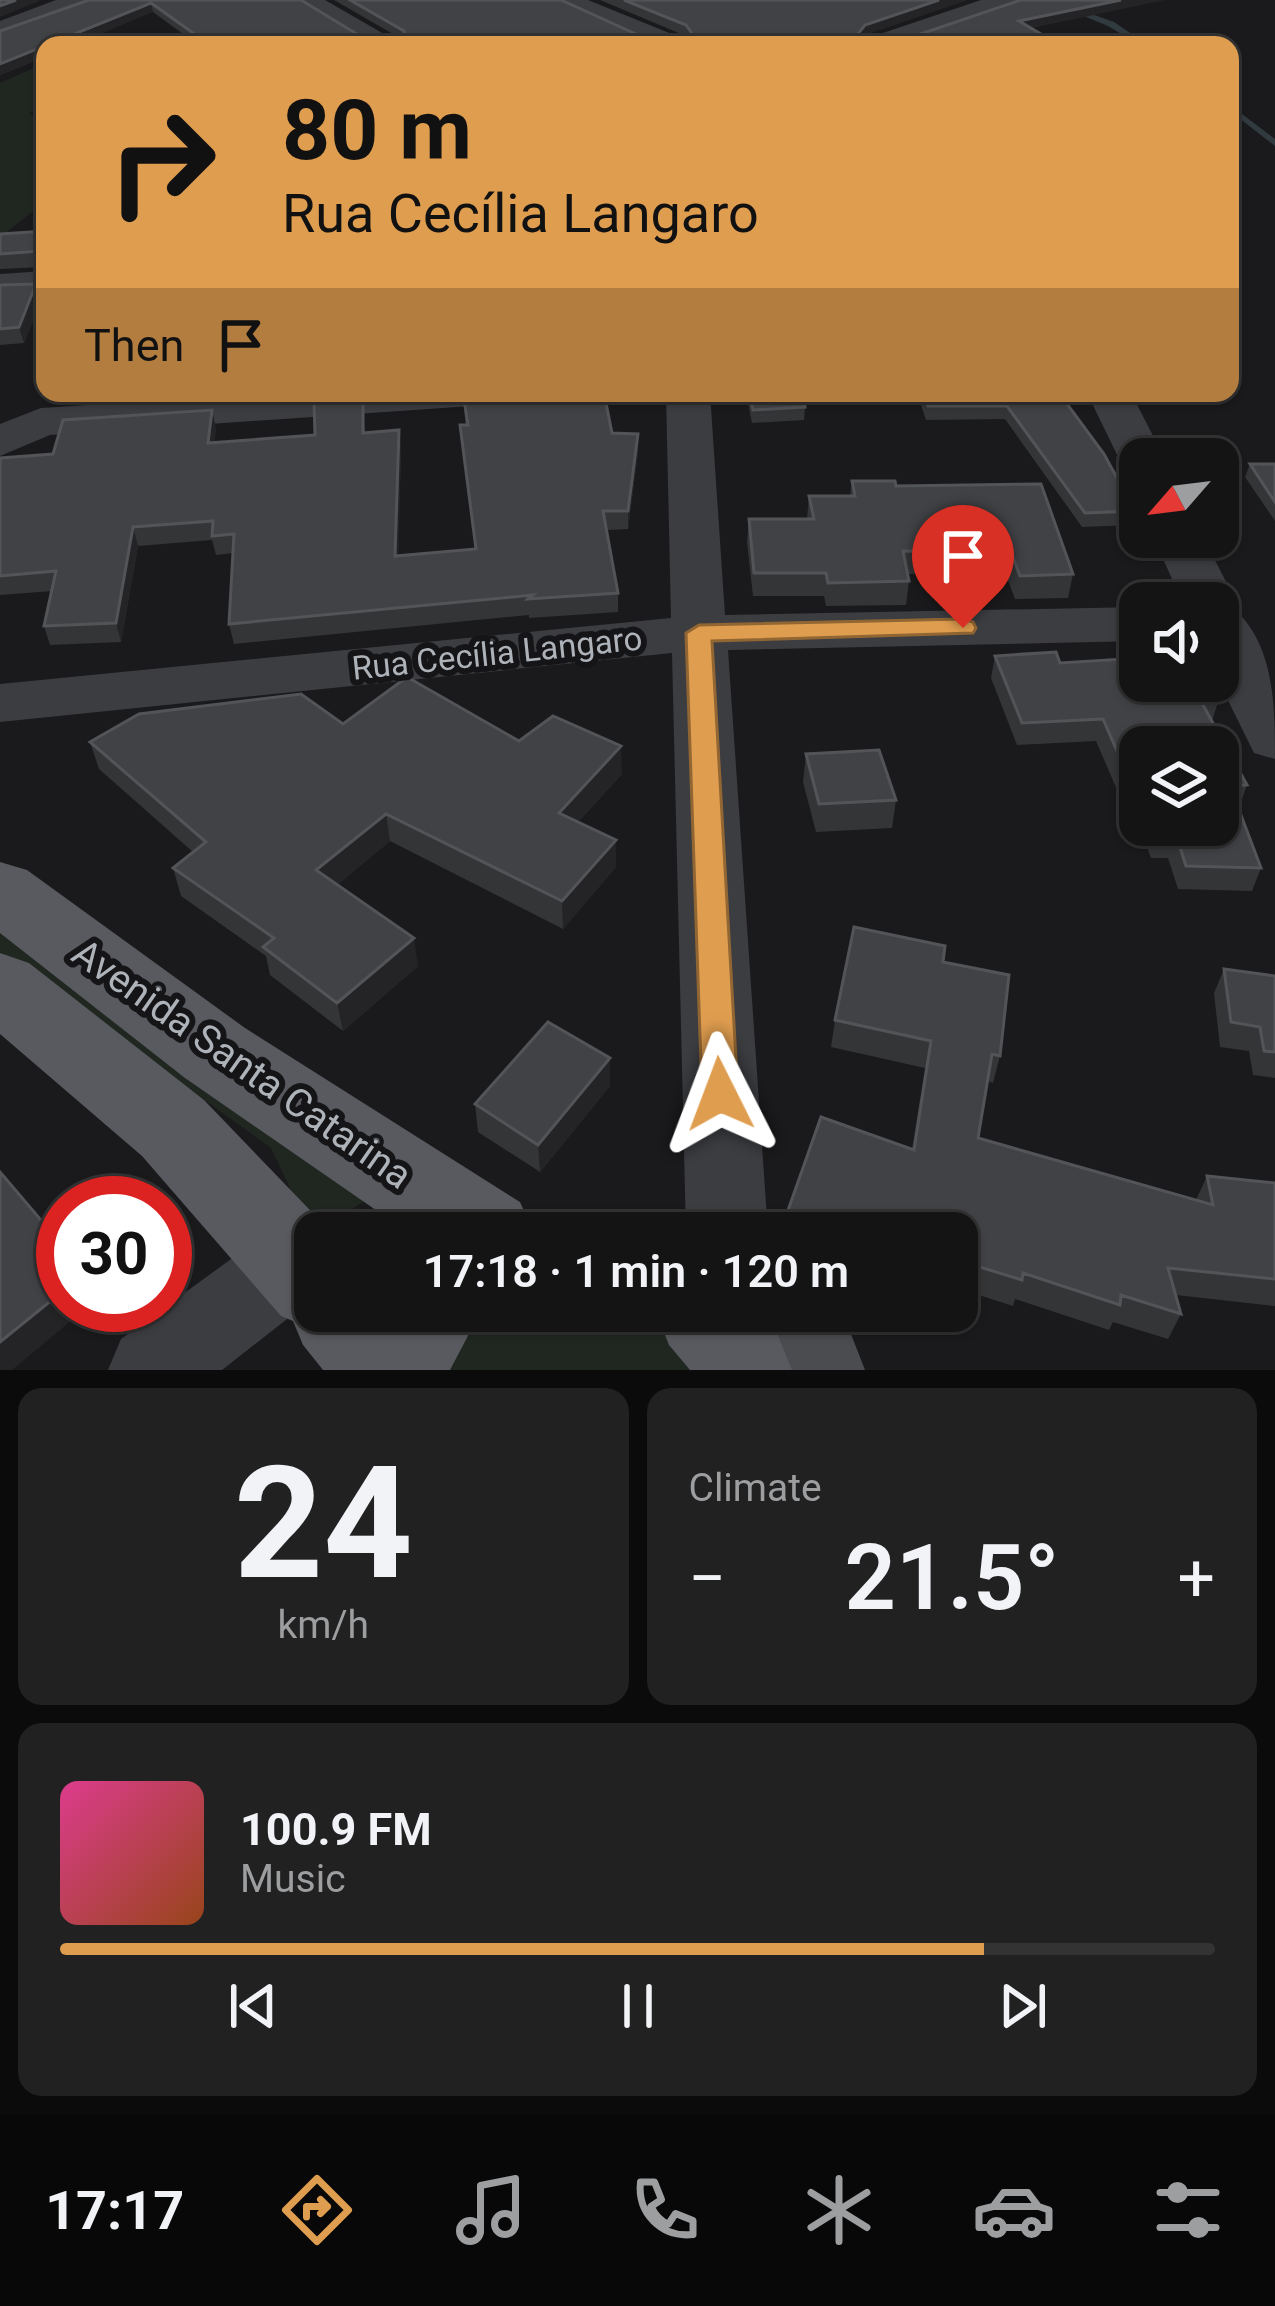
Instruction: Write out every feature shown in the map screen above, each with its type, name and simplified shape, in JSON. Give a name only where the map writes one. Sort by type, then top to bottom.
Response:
[{"type":"main road","name":"Avenida Santa Catarina","points":[[0,891],[215,1053],[455,1212]]},
{"type":"main road","points":[[0,986],[173,1128],[294,1261]]},
{"type":"main road","points":[[355,1332],[387,1370]]},
{"type":"main road","points":[[400,1370],[417,1332]]},
{"type":"street","points":[[0,31],[80,0]]},
{"type":"street","points":[[305,0],[372,36]]},
{"type":"street","points":[[564,0],[652,36]]},
{"type":"street","points":[[907,7],[941,30],[1007,0]]},
{"type":"street","points":[[0,286],[36,284]]},
{"type":"street","points":[[0,400],[41,422]]},
{"type":"street","points":[[0,442],[41,422],[338,402]]},
{"type":"street","points":[[688,402],[726,1212]]},
{"type":"street","points":[[1113,402],[1131,438]]},
{"type":"street","name":"Rua Cecília Langaro","points":[[0,703],[699,633],[1119,624]]},
{"type":"street","points":[[1239,665],[1275,740]]},
{"type":"street","points":[[152,1370],[294,1296]]},
{"type":"shaded area","points":[[36,67],[36,109],[29,114],[36,116],[36,209],[0,237],[0,83]]},
{"type":"shaded area","points":[[0,920],[377,1193],[348,1212],[301,1212],[271,1148],[0,952]]},
{"type":"shaded area","points":[[448,1332],[668,1332],[709,1370],[425,1370]]},
{"type":"building","points":[[89,0],[301,0],[360,36],[197,36],[151,3],[69,36],[36,36],[36,49],[0,64],[0,31]]},
{"type":"building","points":[[350,0],[561,0],[640,36],[405,36],[404,31]]},
{"type":"building","points":[[624,0],[939,0],[865,25],[857,35],[682,36],[693,35],[686,25]]},
{"type":"building","points":[[1021,0],[1121,0],[1019,21],[1041,34],[915,36]]},
{"type":"building","points":[[36,232],[36,251],[0,254],[0,234]]},
{"type":"building","points":[[36,284],[19,327],[0,329],[0,285]]},
{"type":"building","points":[[363,402],[363,433],[399,430],[395,556],[476,549],[460,425],[468,425],[464,402],[606,402],[612,433],[638,434],[628,511],[603,511],[618,593],[528,599],[533,595],[229,624],[234,534],[212,536],[213,521],[133,527],[116,623],[44,626],[56,571],[0,576],[0,458],[53,454],[63,420],[212,410],[208,443],[315,435],[314,403]]},
{"type":"building","points":[[751,402],[804,402],[805,407],[753,410]]},
{"type":"building","points":[[926,402],[1066,402],[1119,482],[1119,512],[1085,513],[1007,406],[928,406]]},
{"type":"building","points":[[1250,464],[1275,464],[1275,502]]},
{"type":"building","points":[[852,481],[895,481],[896,486],[1041,484],[1073,574],[1020,576],[1011,552],[903,551],[909,581],[828,583],[826,573],[754,573],[749,519],[814,519],[809,496],[855,496]]},
{"type":"building","points":[[1056,652],[1060,663],[1119,659],[1119,702],[1218,702],[1202,703],[1215,726],[1119,726],[1119,756],[1103,719],[1022,723],[995,656]]},
{"type":"building","points":[[407,677],[519,741],[553,716],[621,746],[559,813],[616,840],[562,901],[386,814],[316,870],[414,938],[337,1003],[263,947],[274,938],[173,868],[206,842],[90,742],[139,714],[301,694],[343,724]]},
{"type":"building","points":[[879,750],[896,800],[819,804],[806,754]]},
{"type":"building","points":[[1239,810],[1261,868],[1186,866],[1180,846],[1239,846]]},
{"type":"building","points":[[854,927],[945,946],[943,962],[1009,975],[1000,1056],[992,1054],[978,1138],[1213,1205],[1207,1176],[1275,1183],[1275,1279],[1168,1268],[1181,1314],[1121,1295],[1120,1305],[1023,1273],[1022,1280],[978,1266],[978,1212],[787,1212],[821,1117],[914,1150],[931,1041],[835,1020]]},
{"type":"building","points":[[1224,969],[1275,976],[1275,1052],[1264,1051],[1260,1027],[1231,1022]]},
{"type":"building","points":[[548,1022],[610,1058],[538,1145],[475,1104]]},
{"type":"building","points":[[0,1172],[36,1214],[36,1313],[0,1342]]},
{"type":"waterway","points":[[1072,8],[1130,36]]},
{"type":"waterway","points":[[1239,114],[1275,143]]},
{"type":"route","points":[[720,1094],[699,633],[963,628]]}]
